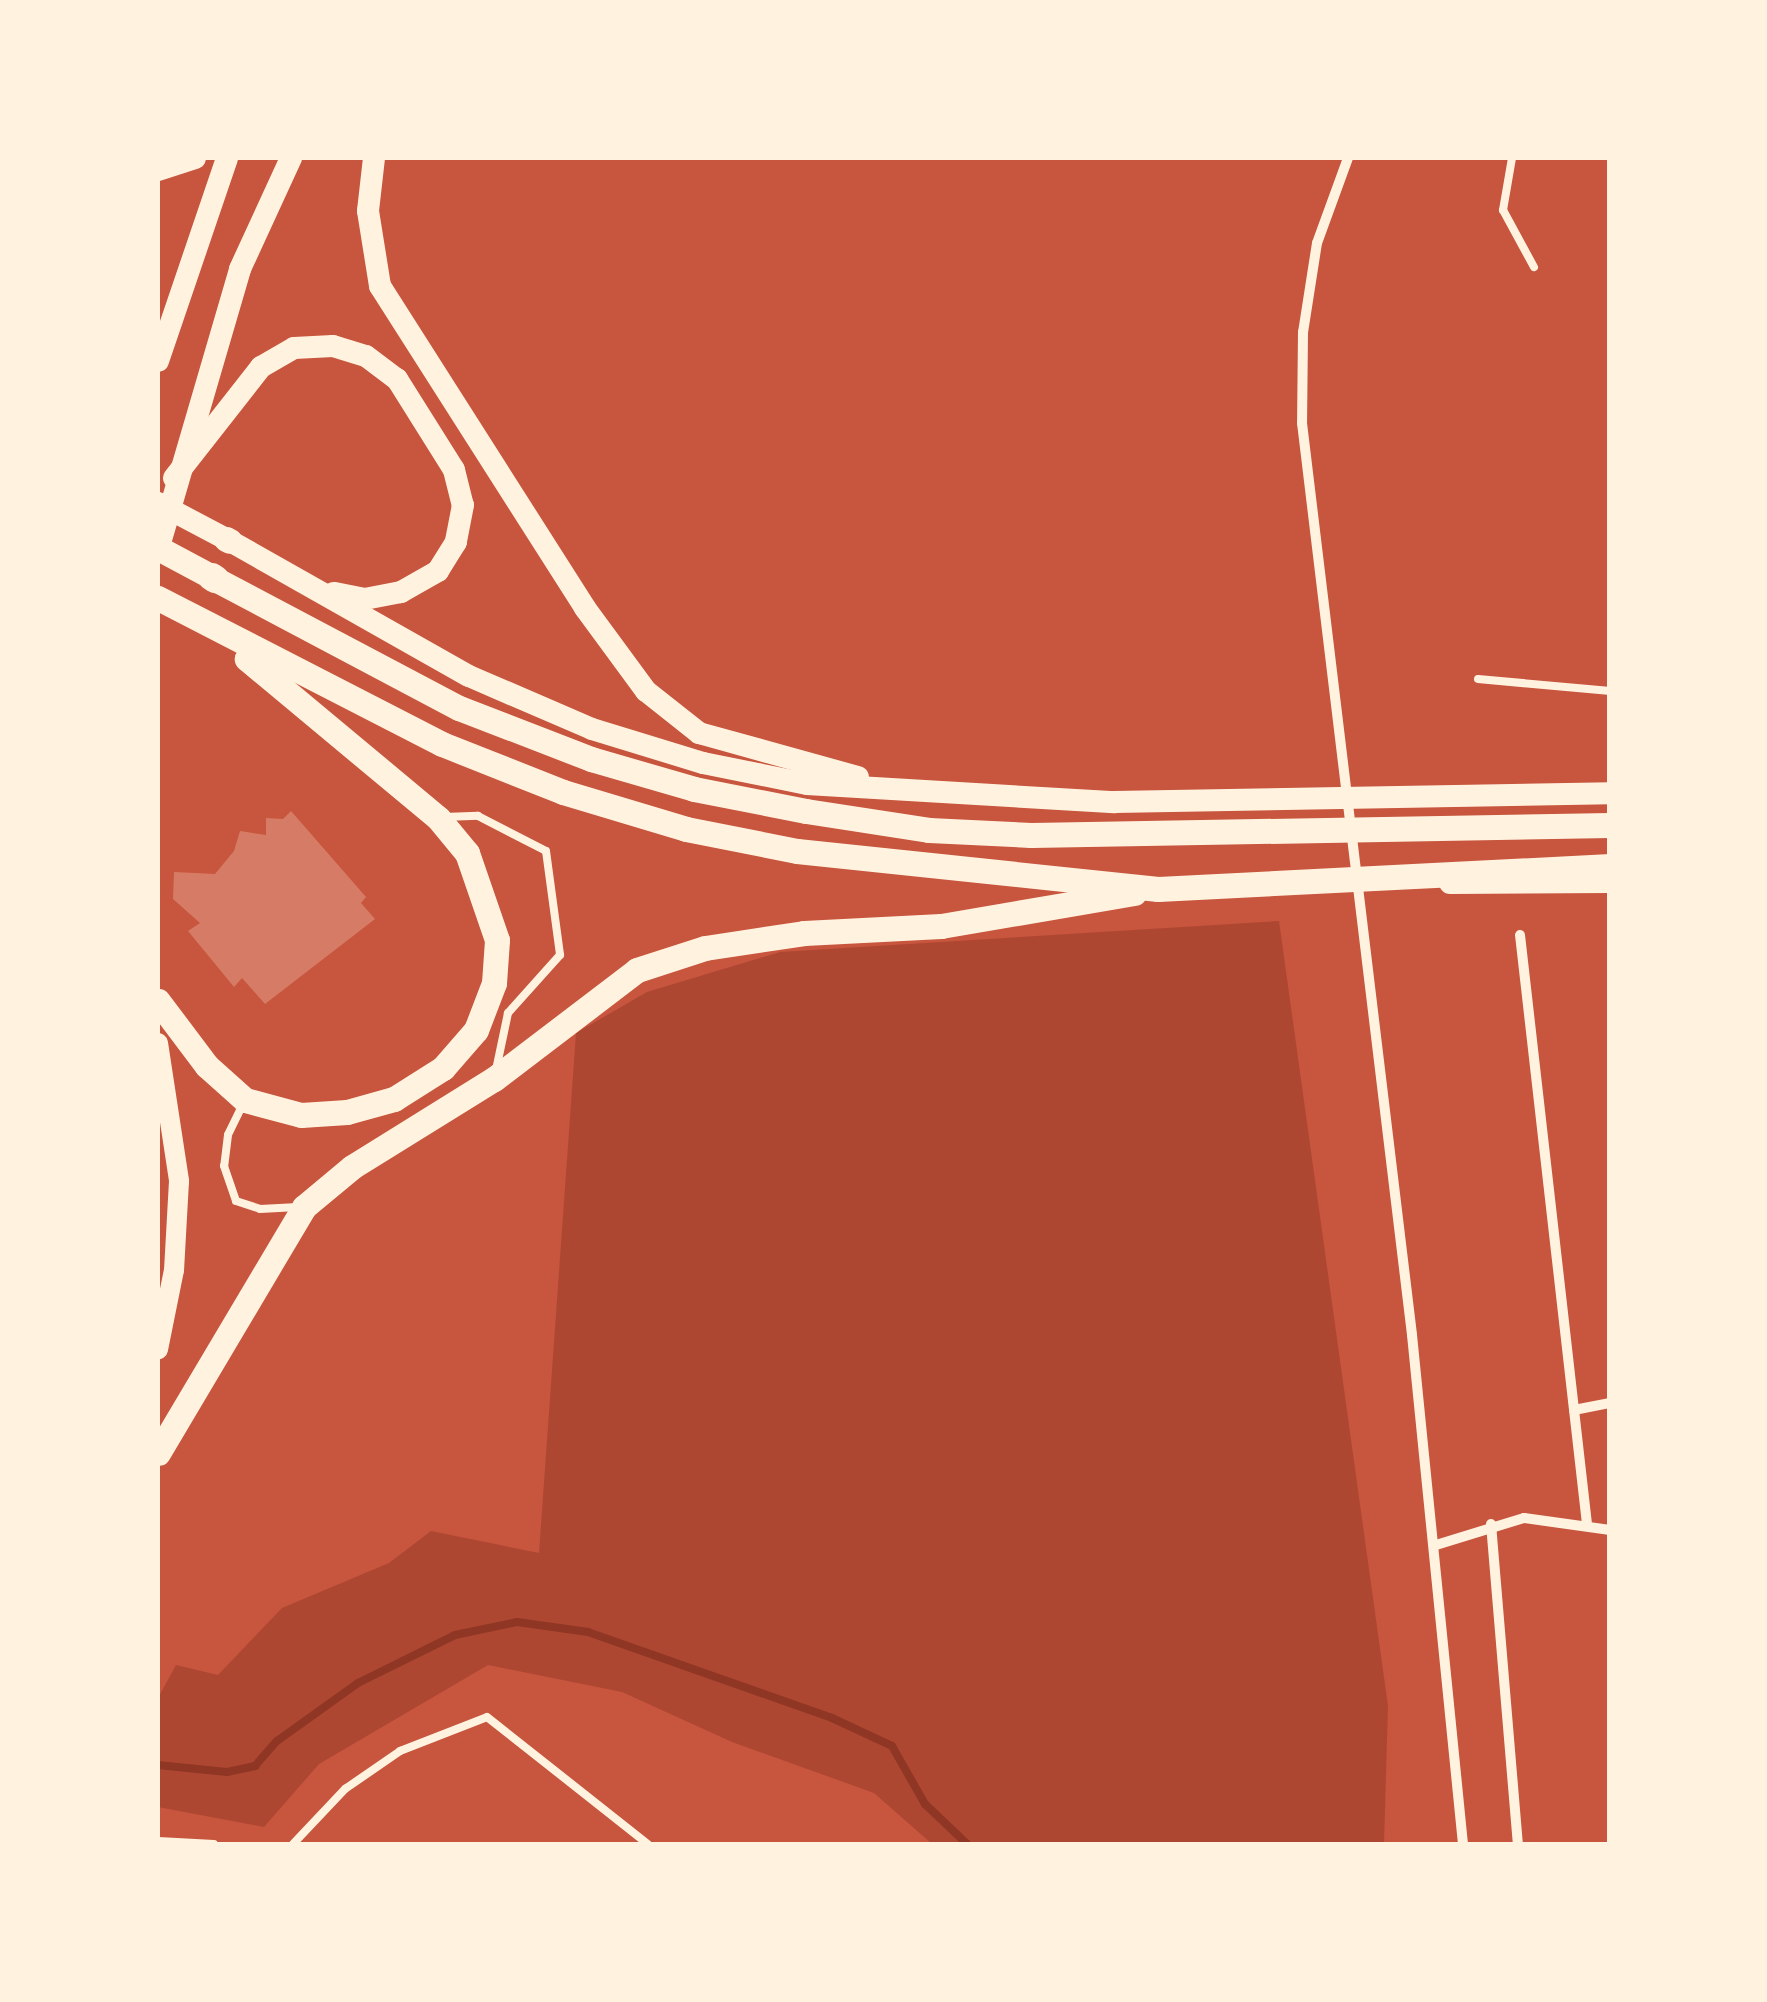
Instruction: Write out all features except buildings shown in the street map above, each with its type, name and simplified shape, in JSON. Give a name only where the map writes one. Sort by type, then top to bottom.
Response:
[{"type":"highway","points":[[158,549],[459,708],[591,759],[694,789],[930,830],[1302,834],[1610,825]]},
{"type":"highway","points":[[158,598],[442,744],[564,792],[686,829],[797,852],[1158,889]]},
{"type":"highway","points":[[158,1001],[207,1066],[245,1100],[301,1115],[347,1112],[394,1099],[443,1068],[476,1030],[494,983],[497,940],[467,852],[438,818],[201,621]]},
{"type":"highway","points":[[158,1453],[304,1206],[352,1167],[494,1079],[637,970],[705,948],[804,933],[940,926],[1158,889],[1610,866]]},
{"type":"main road","points":[[158,170],[195,158]]},
{"type":"main road","points":[[158,361],[228,158]]},
{"type":"main road","points":[[158,549],[174,478],[240,270],[290,158]]},
{"type":"main road","points":[[374,158],[368,210],[380,286],[585,608],[646,690],[699,733],[934,796]]},
{"type":"main road","points":[[174,478],[260,367],[294,348],[333,346],[366,356],[398,379],[454,470],[463,505],[456,542],[438,571],[401,592],[365,598],[319,590]]},
{"type":"main road","points":[[158,503],[469,676],[592,729],[702,763],[807,784],[934,796],[1302,799],[1610,793]]},
{"type":"main road","points":[[1386,878],[1610,882]]},
{"type":"main road","points":[[158,1043],[176,1140],[179,1209],[158,1350]]},
{"type":"street","points":[[1348,158],[1317,243],[1303,332],[1302,424],[1436,1545],[1463,1844]]},
{"type":"street","points":[[1520,935],[1588,1524]]},
{"type":"street","points":[[1574,1410],[1610,1402]]},
{"type":"street","points":[[1436,1545],[1491,1524],[1524,1518],[1610,1530]]},
{"type":"street","points":[[1491,1524],[1518,1844]]},
{"type":"lane","points":[[1512,158],[1503,210],[1534,266]]},
{"type":"lane","points":[[1478,678],[1610,691]]},
{"type":"lane","points":[[438,818],[478,816],[546,850],[560,955],[508,1013],[494,1079]]},
{"type":"lane","points":[[245,1100],[228,1134],[224,1166],[236,1201],[260,1209],[304,1206]]},
{"type":"lane","points":[[293,1844],[345,1789],[400,1751],[487,1717],[648,1844]]},
{"type":"lane","points":[[158,1841],[214,1844]]},
{"type":"shaded area","points":[[1279,921],[1388,1706],[1384,1844],[932,1844],[874,1793],[732,1742],[622,1692],[488,1665],[319,1764],[264,1827],[158,1807],[158,1698],[176,1665],[218,1675],[282,1608],[389,1563],[431,1531],[539,1553],[576,1033],[647,992],[780,952]]},
{"type":"waterway","points":[[158,1765],[227,1772],[255,1766],[277,1741],[358,1683],[455,1635],[517,1622],[588,1632],[832,1718],[892,1746],[925,1804],[967,1844]]}]
